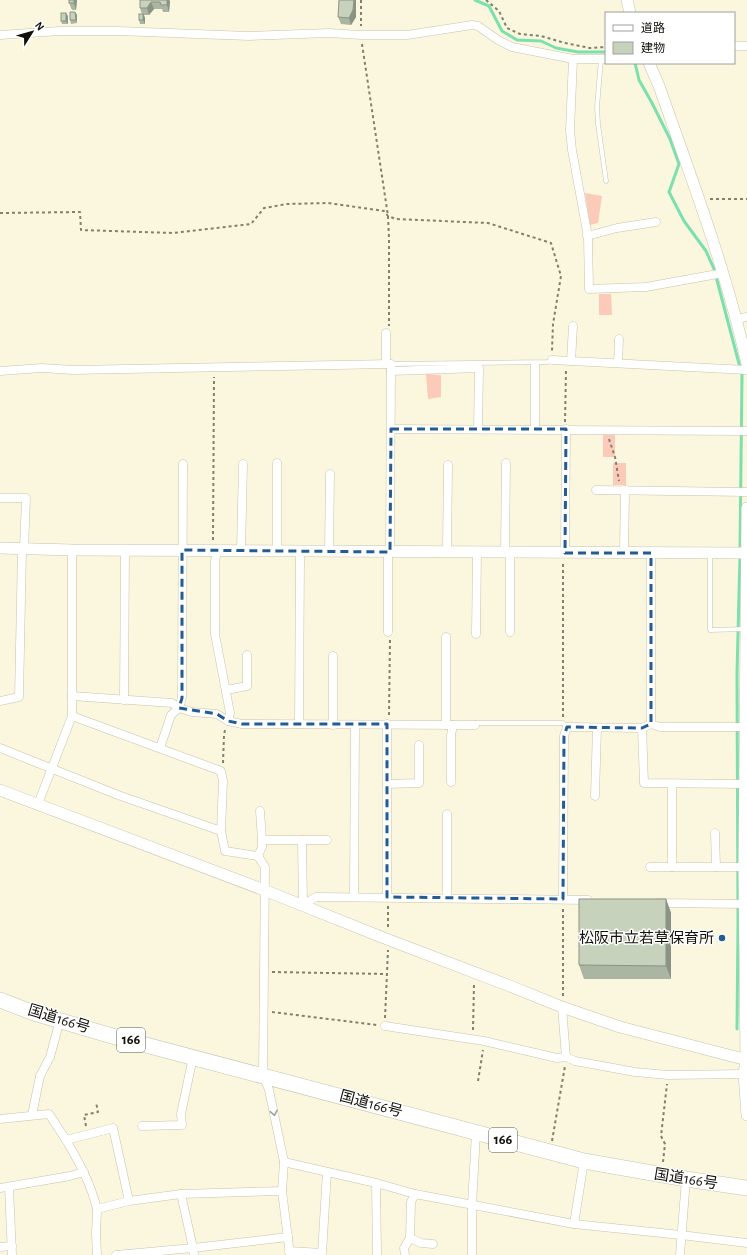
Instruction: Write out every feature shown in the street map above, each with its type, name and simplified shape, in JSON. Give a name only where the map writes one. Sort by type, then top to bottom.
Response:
[{"type":"highway","name":"国道166号","points":[[0,1000],[34,1013],[193,1057],[584,1161],[661,1175],[747,1188]]},
{"type":"street","points":[[627,0],[630,12]]},
{"type":"street","points":[[0,35],[67,31],[118,31],[249,36],[329,33],[407,35],[472,25],[478,26],[498,40],[512,47],[573,59],[603,59]]},
{"type":"street","points":[[735,46],[747,46]]},
{"type":"street","points":[[573,59],[570,130],[587,236],[589,289],[646,287],[721,273]]},
{"type":"street","points":[[552,360],[744,369],[742,318],[721,273],[699,199],[659,86],[649,64]]},
{"type":"street","points":[[587,236],[618,228],[656,222]]},
{"type":"street","points":[[569,361],[572,326]]},
{"type":"street","points":[[386,333],[389,366],[391,429],[388,632]]},
{"type":"street","points":[[618,364],[619,339]]},
{"type":"street","points":[[0,371],[42,368],[73,370],[389,366],[479,368],[478,429]]},
{"type":"street","points":[[535,366],[535,429]]},
{"type":"street","points":[[391,429],[743,431]]},
{"type":"street","points":[[564,552],[566,429]]},
{"type":"street","points":[[276,551],[277,463]]},
{"type":"street","points":[[506,463],[510,632]]},
{"type":"street","points":[[160,748],[171,715],[179,708],[182,698],[183,464]]},
{"type":"street","points":[[241,551],[243,464]]},
{"type":"street","points":[[448,465],[448,552]]},
{"type":"street","points":[[329,551],[330,474]]},
{"type":"street","points":[[596,490],[742,492]]},
{"type":"street","points":[[621,490],[624,553]]},
{"type":"street","points":[[0,498],[26,498],[23,549],[19,698],[0,701]]},
{"type":"street","points":[[747,508],[741,629],[742,726],[746,768],[743,785],[746,813],[740,867],[746,1060],[744,1074],[747,1115]]},
{"type":"street","points":[[0,548],[300,552],[744,552]]},
{"type":"street","points":[[38,804],[72,716],[72,550]]},
{"type":"street","points":[[124,700],[125,550]]},
{"type":"street","points":[[217,551],[215,561],[215,634],[230,712],[228,721]]},
{"type":"street","points":[[299,724],[300,552]]},
{"type":"street","points":[[476,634],[477,552]]},
{"type":"street","points":[[651,553],[651,724]]},
{"type":"street","points":[[446,637],[449,725],[451,735],[451,782]]},
{"type":"street","points":[[226,690],[247,686],[247,655]]},
{"type":"street","points":[[332,724],[333,656]]},
{"type":"street","points":[[72,696],[172,703],[179,708],[192,712],[217,714],[228,721],[242,724],[474,725]]},
{"type":"street","points":[[72,716],[221,771],[223,781],[221,831],[225,851],[258,856],[265,867],[263,1075],[269,1090],[284,1162],[282,1191],[290,1253],[322,1254],[328,1172]]},
{"type":"street","points":[[387,897],[388,724]]},
{"type":"street","points":[[563,899],[565,725],[597,728],[642,728],[651,724],[660,727],[742,726]]},
{"type":"street","points":[[354,897],[355,725]]},
{"type":"street","points":[[595,796],[597,728]]},
{"type":"street","points":[[642,728],[644,783],[743,785]]},
{"type":"street","points":[[387,784],[419,783],[419,745]]},
{"type":"street","points":[[0,748],[118,795],[221,831]]},
{"type":"street","points":[[672,784],[672,867]]},
{"type":"street","points":[[0,790],[303,905],[562,1007],[620,1027],[746,1060]]},
{"type":"street","points":[[258,856],[262,848],[260,811]]},
{"type":"street","points":[[447,814],[447,898]]},
{"type":"street","points":[[715,833],[716,867]]},
{"type":"street","points":[[262,840],[327,840]]},
{"type":"street","points":[[302,840],[303,905]]},
{"type":"street","points":[[650,867],[740,867]]},
{"type":"street","points":[[303,905],[316,897],[593,900]]},
{"type":"street","points":[[649,902],[742,904]]},
{"type":"street","points":[[562,1007],[566,1057]]},
{"type":"street","points":[[32,1115],[40,1076],[50,1057],[60,1020]]},
{"type":"street","points":[[385,1026],[484,1041],[557,1058],[566,1057],[575,1061],[635,1072],[668,1075],[744,1074]]},
{"type":"street","points":[[142,1126],[182,1124],[181,1114],[193,1057]]},
{"type":"street","points":[[0,1119],[49,1114],[84,1172],[95,1198],[97,1209],[97,1255]]},
{"type":"street","points":[[66,1140],[113,1128],[129,1201]]},
{"type":"street","points":[[472,1255],[472,1205],[476,1133]]},
{"type":"street","points":[[574,1224],[584,1161]]},
{"type":"street","points":[[284,1162],[376,1183],[415,1194],[574,1224],[681,1234],[747,1243]]},
{"type":"street","points":[[0,1188],[70,1176],[84,1172]]},
{"type":"street","points":[[680,1255],[686,1179]]},
{"type":"street","points":[[376,1183],[377,1255]]},
{"type":"street","points":[[9,1187],[12,1255]]},
{"type":"street","points":[[97,1209],[129,1201],[180,1194],[282,1191]]},
{"type":"street","points":[[180,1194],[194,1252]]},
{"type":"street","points":[[405,1255],[404,1248],[410,1238],[411,1202],[415,1194]]},
{"type":"street","points":[[116,1255],[194,1252],[288,1237]]},
{"type":"street","points":[[410,1238],[421,1243],[433,1244]]},
{"type":"street","points":[[0,1247],[12,1246]]},
{"type":"lane","points":[[603,59],[597,107],[606,181]]},
{"type":"lane","points":[[389,366],[548,362],[552,360]]},
{"type":"lane","points":[[710,553],[710,630],[741,629]]},
{"type":"lane","points":[[474,725],[476,723],[565,725]]},
{"type":"path","points":[[361,0],[361,35],[388,216],[390,331],[386,333]]},
{"type":"path","points":[[486,0],[499,11],[507,28],[520,34],[541,36],[590,48],[605,47]]},
{"type":"path","points":[[699,199],[747,199]]},
{"type":"path","points":[[0,213],[80,212],[82,230],[173,233],[252,224],[264,208],[287,204],[328,203],[384,212],[388,216],[396,219],[488,224],[551,243],[562,276],[553,324],[552,360]]},
{"type":"path","points":[[566,429],[569,361]]},
{"type":"path","points":[[214,368],[213,543],[217,551]]},
{"type":"path","points":[[608,430],[621,490]]},
{"type":"path","points":[[564,552],[565,725]]},
{"type":"path","points":[[388,632],[390,634],[388,724]]},
{"type":"path","points":[[221,771],[224,761],[224,735],[228,721]]},
{"type":"path","points":[[263,1011],[385,1026],[389,940],[387,897]]},
{"type":"path","points":[[562,1007],[563,899]]},
{"type":"path","points":[[263,972],[387,974]]},
{"type":"path","points":[[473,1040],[474,984]]},
{"type":"path","points":[[478,1082],[484,1041]]},
{"type":"path","points":[[550,1152],[566,1057]]},
{"type":"path","points":[[661,1175],[665,1144],[661,1136],[668,1075]]},
{"type":"path","points":[[87,1135],[84,1115],[98,1112],[96,1102]]},
{"type":"highlighted area","points":[[391,429],[566,429],[565,553],[651,553],[651,724],[642,728],[567,727],[564,736],[563,899],[387,897],[387,724],[242,724],[228,721],[217,714],[179,708],[182,698],[182,550],[390,552]]},
{"type":"shaded area","points":[[585,193],[602,196],[598,223],[590,225]]},
{"type":"shaded area","points":[[599,294],[611,294],[612,315],[599,315]]},
{"type":"shaded area","points":[[426,374],[441,375],[441,397],[428,399]]},
{"type":"shaded area","points":[[603,435],[615,435],[615,457],[603,457]]},
{"type":"shaded area","points":[[613,463],[626,463],[626,485],[613,485]]},
{"type":"building","points":[[69,0],[74,0],[74,3],[69,3]]},
{"type":"building","points":[[140,0],[167,0],[167,5],[161,5],[160,2],[151,2],[147,8],[140,8]]},
{"type":"building","points":[[339,0],[354,0],[353,10],[349,18],[338,17]]},
{"type":"building","points":[[70,12],[75,12],[76,20],[70,20]]},
{"type":"building","points":[[61,13],[66,13],[66,21],[61,21]]},
{"type":"building","points":[[139,14],[143,14],[143,20],[139,20]]},
{"type":"building","points":[[579,899],[666,899],[666,966],[579,965]]},
{"type":"waterway","points":[[475,0],[489,6],[502,31],[517,40],[541,41],[556,48],[578,52],[605,52]]},
{"type":"waterway","points":[[635,64],[639,80],[670,139],[679,164],[669,192],[684,221],[706,251],[714,269],[742,375],[740,550]]},
{"type":"waterway","points":[[737,1029],[737,673],[740,555]]},
{"type":"place","name":"松阪市立若草保育所","points":[[722,938]]}]
